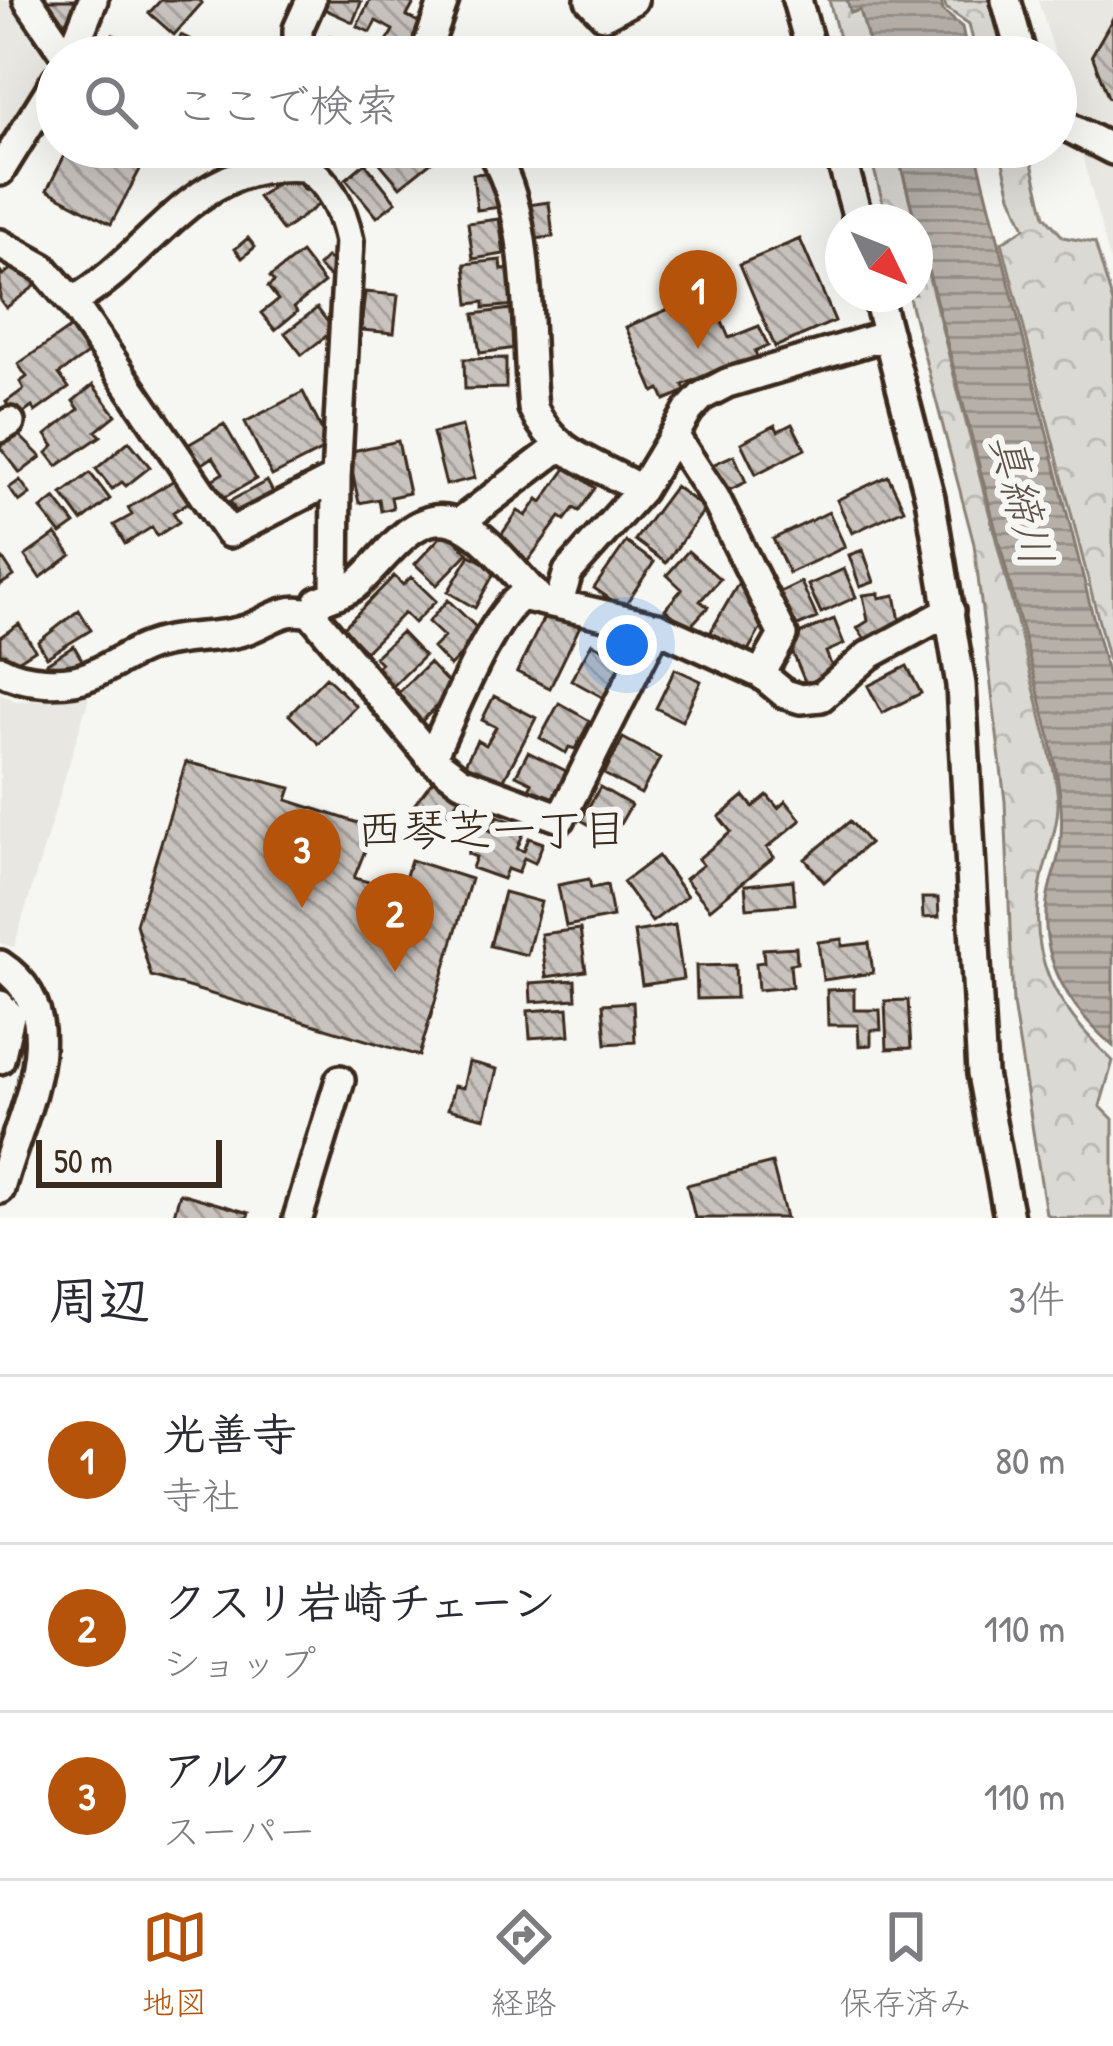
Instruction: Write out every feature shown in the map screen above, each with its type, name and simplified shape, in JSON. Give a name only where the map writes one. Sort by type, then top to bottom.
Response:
[{"type":"street","points":[[28,0],[53,36]]},
{"type":"street","points":[[79,36],[94,0]]},
{"type":"street","points":[[82,30],[109,0]]},
{"type":"street","points":[[298,36],[310,0]]},
{"type":"street","points":[[431,36],[444,0]]},
{"type":"street","points":[[590,0],[604,15],[633,0]]},
{"type":"street","points":[[797,0],[807,36]]},
{"type":"street","points":[[1006,0],[1016,36]]},
{"type":"street","points":[[0,171],[36,113]]},
{"type":"street","points":[[1077,132],[1113,150]]},
{"type":"street","points":[[72,302],[110,278],[200,193],[261,168]]},
{"type":"street","points":[[315,168],[343,212],[350,241],[336,478],[335,594]]},
{"type":"street","points":[[505,168],[526,282],[533,408],[559,447],[641,490]]},
{"type":"street","points":[[844,168],[854,204]]},
{"type":"street","points":[[0,244],[43,268],[72,302],[229,533],[336,478]]},
{"type":"street","points":[[882,312],[930,498],[950,611],[970,790],[982,1074],[1010,1218]]},
{"type":"street","points":[[549,600],[641,490],[688,410],[702,396],[727,383],[888,335]]},
{"type":"street","points":[[675,437],[715,498],[783,635],[760,674]]},
{"type":"street","points":[[459,523],[559,447]]},
{"type":"street","points":[[311,614],[320,601],[349,590],[371,572],[412,528],[443,520],[459,523],[549,600]]},
{"type":"street","points":[[431,758],[511,604],[522,596],[657,626],[760,674],[801,700],[821,698],[869,655],[950,611]]},
{"type":"street","points":[[0,670],[25,679],[89,677],[150,646],[201,634],[244,631],[266,617],[297,609],[311,614],[431,758],[461,781],[560,818],[657,626]]},
{"type":"street","points":[[0,964],[19,980],[38,1008],[42,1042],[14,1095],[0,1189]]},
{"type":"street","points":[[0,1004],[10,1016],[0,1059]]},
{"type":"street","points":[[298,1218],[340,1080]]},
{"type":"shaded area","points":[[0,0],[24,0],[46,36],[36,36],[36,82],[0,144]]},
{"type":"shaded area","points":[[1038,0],[1113,0],[1113,272],[1077,136],[1077,36],[1049,36]]},
{"type":"shaded area","points":[[0,693],[16,701],[89,697],[14,947],[0,943]]},
{"type":"green space","points":[[829,0],[858,0],[867,36],[838,36]]},
{"type":"green space","points":[[944,0],[989,0],[998,36],[972,36],[969,24],[946,8]]},
{"type":"green space","points":[[874,168],[901,168],[910,204],[883,204]]},
{"type":"green space","points":[[1004,168],[1033,168],[1045,216],[1063,237],[1095,243],[1113,303],[1113,677],[1002,242],[1025,228]]},
{"type":"green space","points":[[933,293],[1056,780],[1058,813],[1038,907],[1042,957],[1061,1001],[1113,1061],[1100,1106],[1113,1119],[1113,1218],[1046,1214],[1013,1004],[1005,801],[974,544],[913,312],[933,312]]},
{"type":"water","points":[[847,0],[941,0],[943,11],[962,27],[964,36],[867,36],[860,10],[851,13]]},
{"type":"water","name":"真締川","points":[[901,168],[980,168],[1113,696],[1113,1046],[1071,999],[1048,943],[1047,901],[1061,833],[1053,751],[933,289],[933,204],[911,204]]},
{"type":"building","points":[[49,0],[81,0],[72,24],[44,14]]},
{"type":"building","points":[[161,0],[202,3],[174,35],[149,13]]},
{"type":"building","points":[[326,0],[361,2],[353,22],[322,8]]},
{"type":"building","points":[[370,0],[414,3],[407,16],[420,23],[416,36],[390,36],[393,30],[376,21],[370,32],[357,26]]},
{"type":"building","points":[[1113,18],[1113,100],[1092,55]]},
{"type":"building","points":[[58,168],[141,168],[111,224],[47,190]]},
{"type":"building","points":[[359,168],[369,168],[396,202],[377,217],[346,179]]},
{"type":"building","points":[[384,168],[424,168],[400,187]]},
{"type":"building","points":[[497,172],[501,207],[477,210],[473,174]]},
{"type":"building","points":[[291,173],[321,203],[283,231],[258,197]]},
{"type":"building","points":[[549,202],[553,237],[524,240],[521,206]]},
{"type":"building","points":[[499,219],[504,254],[473,259],[468,223]]},
{"type":"building","points":[[248,238],[255,247],[242,258],[235,249]]},
{"type":"building","points":[[800,239],[825,298],[825,312],[831,312],[835,321],[775,347],[740,264]]},
{"type":"building","points":[[301,253],[324,283],[275,330],[261,313],[278,300],[268,287],[274,282],[270,277]]},
{"type":"building","points":[[327,257],[342,272],[333,281],[318,266]]},
{"type":"building","points":[[501,260],[502,270],[512,269],[516,305],[484,308],[484,302],[469,304],[465,264]]},
{"type":"building","points":[[16,265],[39,283],[6,308],[0,300],[0,271],[3,275]]},
{"type":"building","points":[[365,292],[398,295],[394,333],[361,330]]},
{"type":"building","points":[[709,292],[729,338],[759,326],[768,346],[755,351],[759,363],[732,375],[728,365],[683,385],[686,391],[665,400],[660,389],[654,392],[626,327]]},
{"type":"building","points":[[317,308],[334,330],[302,355],[285,333]]},
{"type":"building","points":[[511,309],[516,348],[480,353],[474,314]]},
{"type":"building","points":[[71,327],[89,353],[59,374],[69,388],[35,412],[32,407],[17,418],[6,402],[24,389],[20,382],[27,377],[18,364]]},
{"type":"building","points":[[506,358],[506,388],[465,389],[464,359]]},
{"type":"building","points":[[93,385],[116,415],[96,431],[101,436],[57,466],[47,453],[54,446],[46,435],[79,409],[73,401]]},
{"type":"building","points":[[303,392],[330,446],[272,476],[245,422]]},
{"type":"building","points":[[224,424],[256,479],[218,501],[207,483],[223,473],[213,457],[198,467],[186,446]]},
{"type":"building","points":[[792,424],[805,449],[756,474],[741,443],[775,425],[778,431]]},
{"type":"building","points":[[462,426],[475,478],[446,485],[433,433]]},
{"type":"building","points":[[17,433],[41,457],[20,473],[0,447]]},
{"type":"building","points":[[129,441],[150,467],[126,486],[122,482],[112,489],[96,469]]},
{"type":"building","points":[[398,441],[409,493],[391,497],[393,508],[381,511],[379,499],[359,503],[348,452]]},
{"type":"building","points":[[734,455],[746,482],[725,492],[712,465]]},
{"type":"building","points":[[567,467],[595,488],[579,511],[574,508],[565,520],[560,517],[525,565],[495,544],[518,511],[526,516],[538,499],[542,502]]},
{"type":"building","points":[[90,473],[110,499],[82,521],[62,494]]},
{"type":"building","points":[[888,476],[904,509],[852,533],[837,500]]},
{"type":"building","points":[[176,479],[189,502],[173,512],[179,522],[157,536],[152,527],[125,544],[114,525],[132,515],[128,508]]},
{"type":"building","points":[[20,480],[30,494],[19,502],[9,488]]},
{"type":"building","points":[[267,481],[277,500],[240,519],[230,501]]},
{"type":"building","points":[[675,486],[705,509],[666,563],[635,540]]},
{"type":"building","points":[[55,498],[75,524],[61,534],[41,509]]},
{"type":"building","points":[[829,512],[845,547],[789,573],[773,539]]},
{"type":"building","points":[[446,531],[468,553],[437,585],[415,564]]},
{"type":"building","points":[[56,534],[71,555],[40,578],[25,556]]},
{"type":"building","points":[[626,542],[654,562],[623,608],[594,588]]},
{"type":"building","points":[[863,550],[874,582],[860,587],[849,555]]},
{"type":"building","points":[[688,551],[720,579],[700,601],[708,607],[688,629],[665,609],[682,589],[667,575]]},
{"type":"building","points":[[470,555],[496,570],[475,608],[448,592]]},
{"type":"building","points":[[0,561],[14,576],[0,585]]},
{"type":"building","points":[[844,569],[856,597],[821,613],[808,585]]},
{"type":"building","points":[[394,576],[403,585],[411,577],[436,601],[414,623],[404,613],[366,651],[343,628]]},
{"type":"building","points":[[739,582],[761,628],[746,654],[710,633]]},
{"type":"building","points":[[801,582],[817,618],[793,628],[778,593]]},
{"type":"building","points":[[879,593],[879,598],[895,595],[901,626],[870,646],[857,628],[868,621],[863,595]]},
{"type":"building","points":[[448,600],[482,633],[450,666],[433,648],[444,637],[428,622]]},
{"type":"building","points":[[548,609],[581,624],[550,688],[517,672]]},
{"type":"building","points":[[79,610],[91,630],[47,657],[38,642]]},
{"type":"building","points":[[834,619],[844,644],[826,652],[834,672],[806,684],[787,639]]},
{"type":"building","points":[[19,624],[35,650],[5,669],[0,661],[0,637]]},
{"type":"building","points":[[401,632],[424,656],[387,692],[369,674],[381,663],[375,657]]},
{"type":"building","points":[[592,643],[624,660],[604,698],[571,680]]},
{"type":"building","points":[[74,646],[82,660],[56,676],[47,663]]},
{"type":"building","points":[[429,663],[454,689],[420,723],[394,697]]},
{"type":"building","points":[[907,666],[921,693],[882,713],[868,686]]},
{"type":"building","points":[[675,669],[701,681],[682,721],[656,708]]},
{"type":"building","points":[[326,677],[356,706],[319,744],[289,715]]},
{"type":"building","points":[[494,696],[536,718],[502,783],[465,764],[477,740],[486,745],[496,727],[482,720]]},
{"type":"building","points":[[559,703],[590,721],[575,749],[569,747],[566,753],[540,738]]},
{"type":"building","points":[[623,738],[660,758],[641,794],[604,774]]},
{"type":"building","points":[[528,752],[570,773],[554,804],[528,791],[532,783],[516,775]]},
{"type":"building","points":[[186,762],[291,788],[287,800],[374,828],[354,878],[401,891],[411,860],[471,879],[419,1056],[151,976],[136,924]]},
{"type":"building","points":[[436,776],[461,796],[433,833],[408,813]]},
{"type":"building","points":[[600,787],[631,805],[612,838],[581,820]]},
{"type":"building","points":[[767,795],[778,808],[786,801],[801,820],[767,848],[774,857],[710,909],[685,879],[703,865],[698,859],[731,832],[719,817],[744,796],[753,807]]},
{"type":"building","points":[[497,816],[526,827],[517,849],[524,851],[529,838],[543,843],[535,863],[524,858],[518,873],[507,869],[503,879],[472,868],[476,857],[468,854],[479,826],[491,831]]},
{"type":"building","points":[[850,821],[869,843],[824,882],[805,859]]},
{"type":"building","points":[[658,856],[687,896],[652,922],[623,882]]},
{"type":"building","points":[[589,879],[591,888],[607,885],[613,917],[566,926],[558,885]]},
{"type":"building","points":[[793,880],[795,904],[747,908],[745,885]]},
{"type":"building","points":[[504,892],[541,902],[527,955],[490,946]]},
{"type":"building","points":[[922,898],[938,898],[939,917],[923,918]]},
{"type":"building","points":[[675,925],[683,979],[642,985],[634,932]]},
{"type":"building","points":[[580,929],[586,971],[546,977],[541,934]]},
{"type":"building","points":[[842,939],[842,946],[869,943],[873,973],[823,980],[818,942]]},
{"type":"building","points":[[796,947],[797,963],[790,964],[792,987],[758,990],[756,963],[764,962],[763,949]]},
{"type":"building","points":[[735,965],[736,998],[697,999],[696,966]]},
{"type":"building","points":[[575,980],[576,999],[531,1002],[530,983]]},
{"type":"building","points":[[854,989],[854,1010],[880,1010],[881,1030],[871,1030],[871,1045],[859,1046],[858,1025],[828,1025],[827,990]]},
{"type":"building","points":[[908,1000],[911,1048],[887,1049],[885,1001]]},
{"type":"building","points":[[633,1002],[635,1042],[606,1044],[603,1004]]},
{"type":"building","points":[[568,1008],[570,1035],[530,1038],[528,1011]]},
{"type":"building","points":[[469,1062],[497,1069],[485,1118],[448,1109],[454,1086],[463,1088]]},
{"type":"building","points":[[772,1163],[786,1218],[695,1218],[687,1185]]},
{"type":"building","points":[[180,1193],[249,1213],[247,1218],[173,1218]]},
{"type":"place","name":"光善寺","points":[[698,349]]},
{"type":"place","name":"アルク","points":[[302,908]]},
{"type":"place","name":"クスリ岩崎チェーン","points":[[395,972]]},
{"type":"district","name":"西琴芝一丁目","points":[[492,828]]}]
